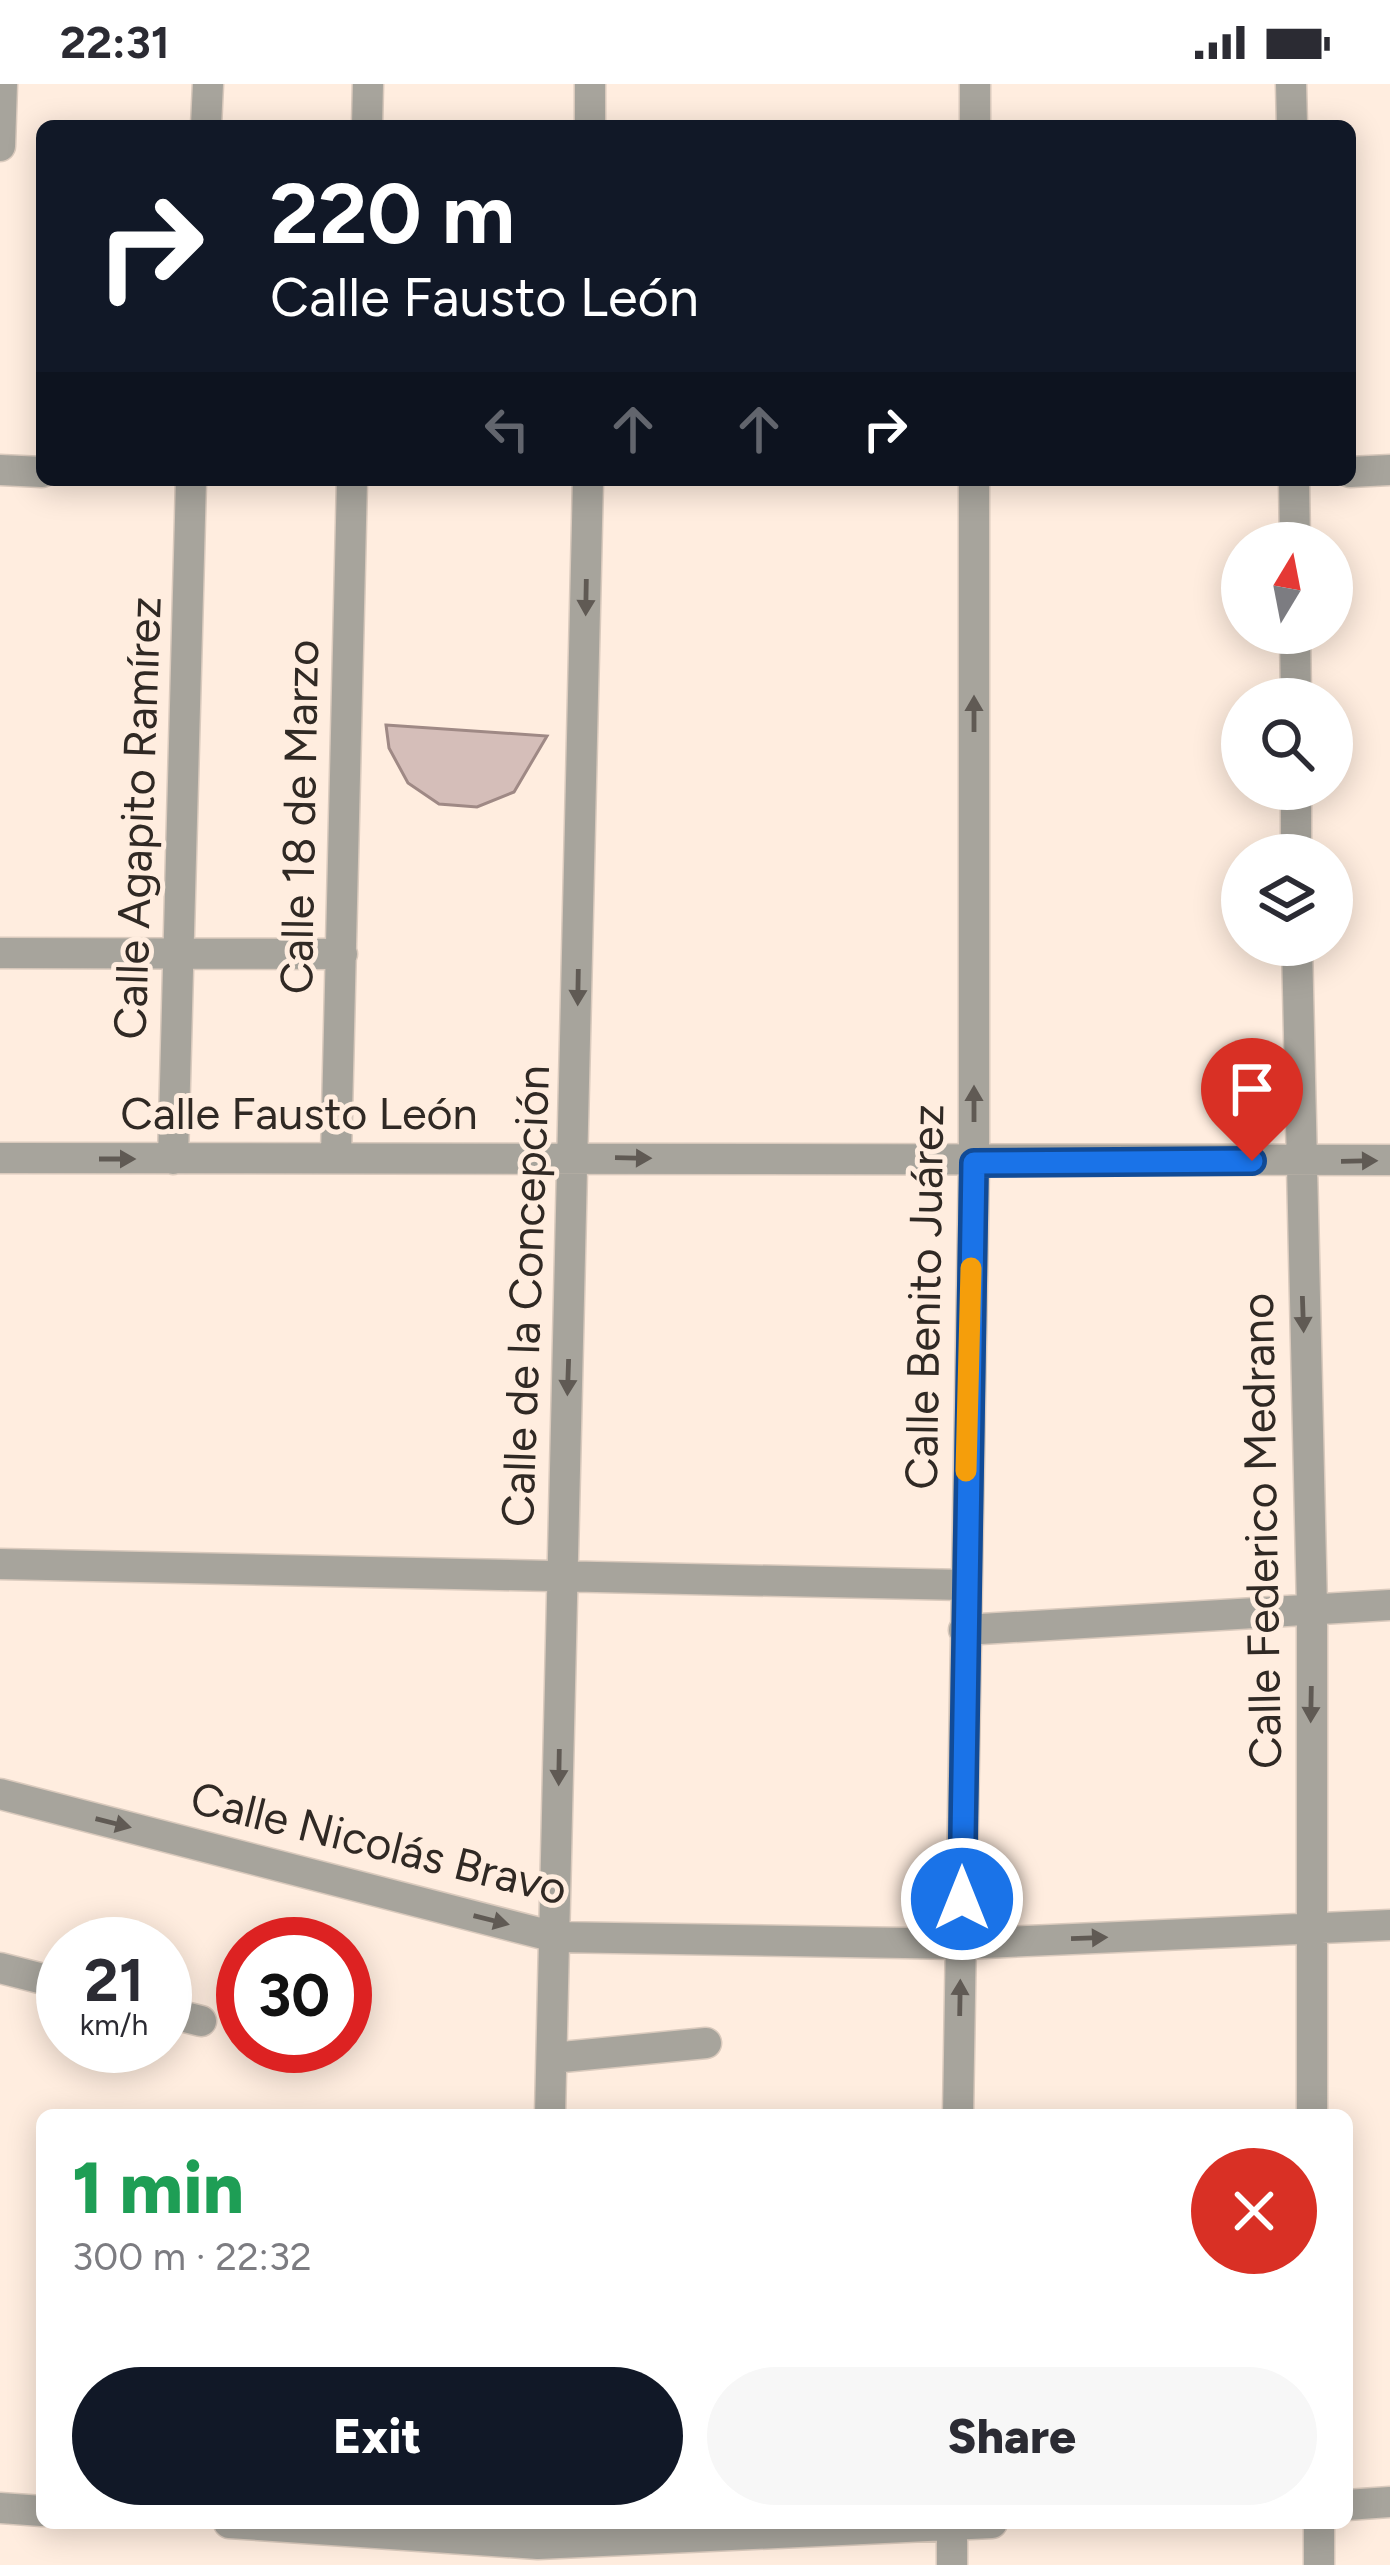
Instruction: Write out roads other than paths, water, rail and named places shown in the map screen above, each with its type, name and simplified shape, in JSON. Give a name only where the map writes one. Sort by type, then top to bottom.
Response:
[{"type":"street","points":[[0,146],[2,84]]},
{"type":"street","points":[[206,120],[208,84]]},
{"type":"street","points":[[367,120],[368,84]]},
{"type":"street","points":[[590,84],[590,120]]},
{"type":"street","points":[[975,84],[975,120]]},
{"type":"street","points":[[1292,84],[1292,120]]},
{"type":"street","points":[[0,470],[36,472]]},
{"type":"street","points":[[1356,472],[1390,470]]},
{"type":"street","name":"Calle Agapito Ramírez","points":[[173,1160],[191,486]]},
{"type":"street","name":"Calle 18 de Marzo","points":[[336,1156],[352,486]]},
{"type":"street","name":"Calle de la Concepción","points":[[550,2109],[588,486]]},
{"type":"street","name":"Calle Benito Juárez","points":[[958,2109],[963,1585],[974,1163],[974,486]]},
{"type":"street","points":[[1294,486],[1294,522]]},
{"type":"street","points":[[0,953],[342,954]]},
{"type":"street","name":"Calle Federico Medrano","points":[[1297,966],[1298,1161],[1312,1608],[1308,1929],[1312,2109]]},
{"type":"street","name":"Calle Fausto León","points":[[0,1158],[1390,1160]]},
{"type":"street","points":[[0,1564],[563,1572],[963,1585]]},
{"type":"street","points":[[964,1630],[1390,1605]]},
{"type":"street","name":"Calle Nicolás Bravo","points":[[0,1794],[555,1937],[961,1944],[1390,1925]]},
{"type":"street","points":[[0,1968],[36,1977]]},
{"type":"street","points":[[192,2019],[200,2021]]},
{"type":"street","points":[[552,2058],[706,2043]]},
{"type":"street","points":[[1353,2505],[1390,2502]]},
{"type":"street","points":[[0,2508],[36,2510]]},
{"type":"street","points":[[317,2529],[538,2544],[848,2529]]},
{"type":"street","points":[[952,2529],[952,2565]]},
{"type":"street","points":[[1319,2529],[1319,2565]]}]
